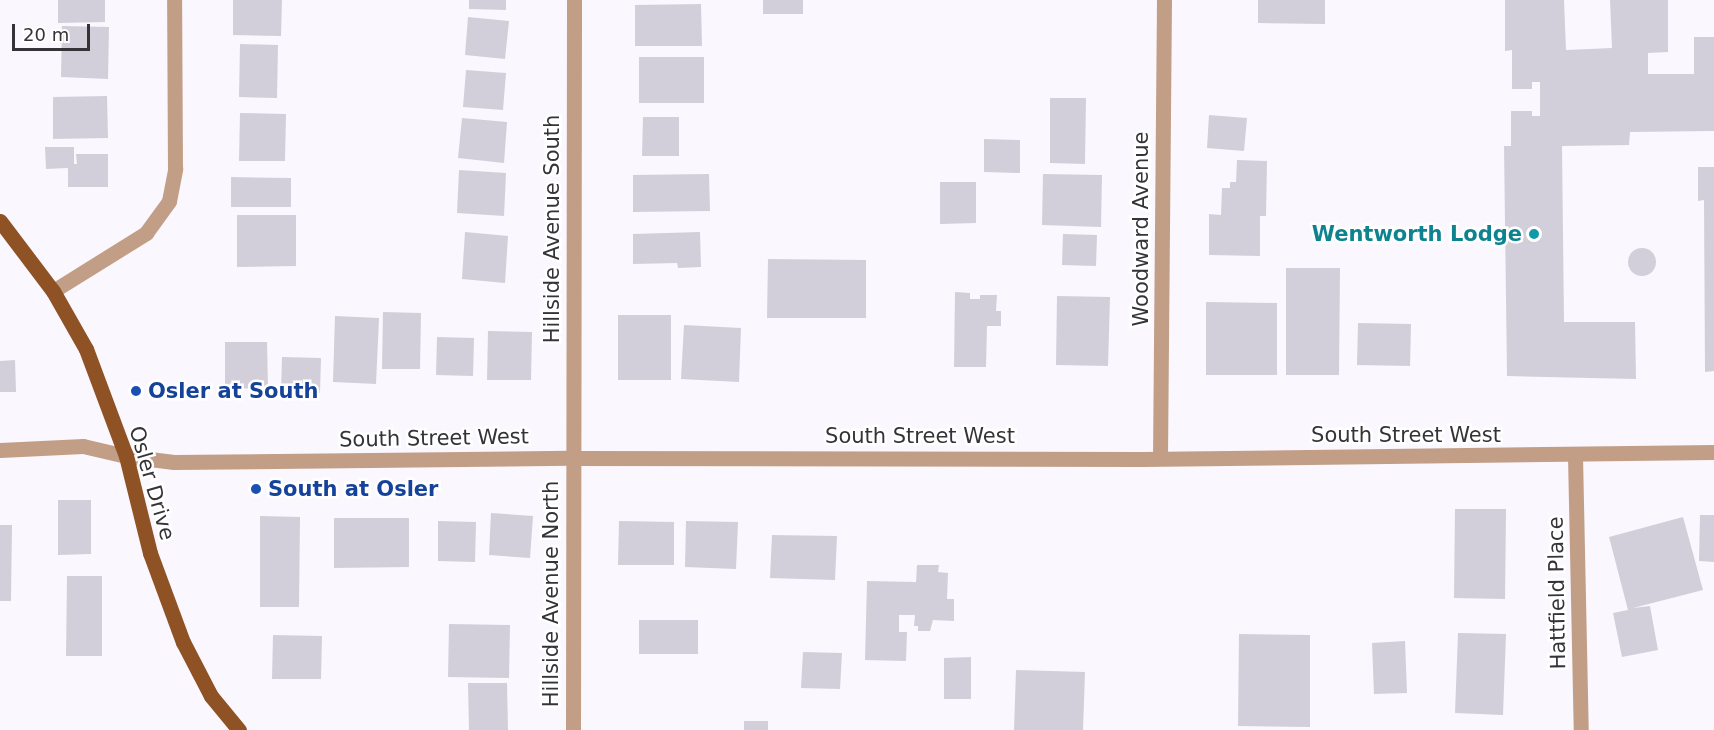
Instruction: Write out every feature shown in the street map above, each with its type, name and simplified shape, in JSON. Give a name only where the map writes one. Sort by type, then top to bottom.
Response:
[{"type":"main road","name":"Osler Drive","points":[[0,221],[53,291],[86,349],[126,456],[150,553],[183,642],[211,696],[239,730]]},
{"type":"street","points":[[53,291],[146,233],[169,201],[175,169],[174,0]]},
{"type":"street","name":"Hillside Avenue South","points":[[571,458],[574,0]]},
{"type":"street","name":"Woodward Avenue","points":[[1160,458],[1164,0]]},
{"type":"street","name":"South Street West","points":[[0,450],[83,446],[126,456],[174,462],[571,458],[1160,458],[1714,452]]},
{"type":"street","name":"Hattfield Place","points":[[1575,455],[1581,730]]},
{"type":"street","name":"Hillside Avenue North","points":[[571,458],[573,730]]},
{"type":"building","points":[[58,0],[105,0],[105,22],[58,23]]},
{"type":"building","points":[[233,0],[282,0],[281,36],[233,35]]},
{"type":"building","points":[[469,0],[506,0],[506,10],[469,9]]},
{"type":"building","points":[[763,0],[803,0],[803,14],[763,14]]},
{"type":"building","points":[[1258,0],[1325,0],[1325,24],[1258,23]]},
{"type":"building","name":"Wentworth Lodge","points":[[1505,0],[1564,0],[1566,50],[1612,48],[1610,0],[1668,0],[1668,52],[1648,53],[1648,74],[1694,74],[1694,37],[1714,37],[1714,131],[1630,132],[1629,145],[1562,146],[1564,322],[1635,322],[1636,379],[1507,376],[1504,146],[1511,146],[1511,111],[1532,111],[1532,116],[1540,116],[1540,82],[1532,82],[1532,89],[1512,89],[1512,50],[1505,51]]},
{"type":"building","points":[[701,4],[702,46],[635,46],[635,5]]},
{"type":"building","points":[[468,17],[509,21],[505,59],[465,55]]},
{"type":"building","points":[[62,26],[109,27],[108,79],[61,77]]},
{"type":"building","points":[[240,44],[278,45],[277,98],[239,97]]},
{"type":"building","points":[[639,57],[704,57],[704,103],[639,103]]},
{"type":"building","points":[[466,70],[506,73],[503,110],[463,107]]},
{"type":"building","points":[[107,96],[108,138],[53,139],[53,97]]},
{"type":"building","points":[[1050,98],[1086,98],[1085,164],[1050,163]]},
{"type":"building","points":[[240,113],[286,114],[285,161],[239,161]]},
{"type":"building","points":[[1209,115],[1247,118],[1244,151],[1207,148]]},
{"type":"building","points":[[643,117],[679,117],[679,156],[642,156]]},
{"type":"building","points":[[462,118],[507,122],[504,163],[458,158]]},
{"type":"building","points":[[984,139],[1020,140],[1020,173],[984,172]]},
{"type":"building","points":[[45,147],[74,147],[74,164],[77,164],[76,154],[108,154],[108,187],[68,187],[68,168],[46,169]]},
{"type":"building","points":[[1237,160],[1267,161],[1266,216],[1260,216],[1260,256],[1209,255],[1209,214],[1221,215],[1222,188],[1230,188],[1230,182],[1236,182]]},
{"type":"building","points":[[1698,167],[1714,167],[1714,371],[1705,372],[1704,200],[1698,201]]},
{"type":"building","points":[[459,170],[506,173],[504,216],[457,213]]},
{"type":"building","points":[[709,174],[710,211],[633,212],[633,175]]},
{"type":"building","points":[[1043,174],[1102,175],[1101,227],[1042,225]]},
{"type":"building","points":[[231,177],[291,178],[291,207],[231,207]]},
{"type":"building","points":[[940,182],[976,182],[976,223],[940,224]]},
{"type":"building","points":[[237,215],[296,215],[296,266],[237,267]]},
{"type":"building","points":[[465,232],[508,236],[505,283],[462,279]]},
{"type":"building","points":[[700,232],[701,267],[678,268],[677,263],[633,264],[633,234]]},
{"type":"building","points":[[1063,234],[1097,235],[1096,266],[1062,265]]},
{"type":"building","points":[[1642,248],[1652,252],[1656,262],[1652,272],[1642,276],[1632,272],[1628,262],[1632,252]]},
{"type":"building","points":[[768,259],[866,260],[866,318],[767,318]]},
{"type":"building","points":[[1286,268],[1340,268],[1339,375],[1286,375]]},
{"type":"building","points":[[955,292],[970,293],[970,299],[980,299],[980,295],[997,295],[996,311],[1001,311],[1001,326],[987,326],[986,367],[954,367]]},
{"type":"building","points":[[1057,296],[1110,297],[1108,366],[1056,365]]},
{"type":"building","points":[[1206,302],[1277,303],[1277,375],[1206,375]]},
{"type":"building","points":[[383,312],[421,313],[420,369],[382,369]]},
{"type":"building","points":[[618,315],[671,315],[671,380],[618,380]]},
{"type":"building","points":[[335,316],[379,318],[376,384],[333,382]]},
{"type":"building","points":[[1358,323],[1411,324],[1410,366],[1357,365]]},
{"type":"building","points":[[684,325],[741,328],[739,382],[681,379]]},
{"type":"building","points":[[488,331],[532,332],[531,380],[487,380]]},
{"type":"building","points":[[437,337],[474,338],[473,376],[436,375]]},
{"type":"building","points":[[225,342],[267,342],[268,388],[225,389]]},
{"type":"building","points":[[282,357],[321,358],[320,393],[281,392]]},
{"type":"building","points":[[15,360],[16,392],[0,392],[0,361]]},
{"type":"building","points":[[58,500],[91,500],[91,554],[58,555]]},
{"type":"building","points":[[1455,509],[1506,509],[1505,599],[1454,598]]},
{"type":"building","points":[[491,513],[533,516],[530,558],[489,555]]},
{"type":"building","points":[[1700,515],[1714,515],[1714,562],[1699,561]]},
{"type":"building","points":[[260,516],[300,517],[299,607],[260,607]]},
{"type":"building","points":[[1683,517],[1703,590],[1633,608],[1650,606],[1658,650],[1622,657],[1613,613],[1628,610],[1609,537]]},
{"type":"building","points":[[334,518],[409,518],[409,567],[334,568]]},
{"type":"building","points":[[438,521],[476,522],[475,562],[438,561]]},
{"type":"building","points":[[619,521],[674,522],[674,565],[618,565]]},
{"type":"building","points":[[686,521],[738,522],[736,569],[685,567]]},
{"type":"building","points":[[0,525],[12,525],[11,601],[0,601]]},
{"type":"building","points":[[772,535],[837,536],[835,580],[770,578]]},
{"type":"building","points":[[917,565],[939,565],[938,572],[948,573],[947,599],[954,599],[954,621],[933,620],[930,631],[918,631],[918,626],[914,626],[915,615],[899,615],[899,632],[907,632],[906,661],[865,660],[867,581],[916,582]]},
{"type":"building","points":[[67,576],[102,576],[102,656],[66,656]]},
{"type":"building","points":[[639,620],[698,620],[698,654],[639,654]]},
{"type":"building","points":[[449,624],[510,625],[509,678],[448,677]]},
{"type":"building","points":[[1458,633],[1506,634],[1503,715],[1455,713]]},
{"type":"building","points":[[1239,634],[1310,635],[1310,727],[1238,726]]},
{"type":"building","points":[[273,635],[322,636],[321,679],[272,679]]},
{"type":"building","points":[[1405,641],[1407,693],[1374,694],[1372,643]]},
{"type":"building","points":[[803,652],[842,653],[840,689],[801,688]]},
{"type":"building","points":[[971,657],[971,699],[944,699],[944,658]]},
{"type":"building","points":[[1016,670],[1085,672],[1083,730],[1014,730]]},
{"type":"building","points":[[468,683],[507,683],[508,730],[469,730]]},
{"type":"building","points":[[744,721],[768,721],[768,730],[744,730]]},
{"type":"place","name":"Wentworth Lodge","points":[[1534,234]]},
{"type":"place","name":"Osler at South","points":[[136,391]]},
{"type":"place","name":"South at Osler","points":[[256,489]]}]
